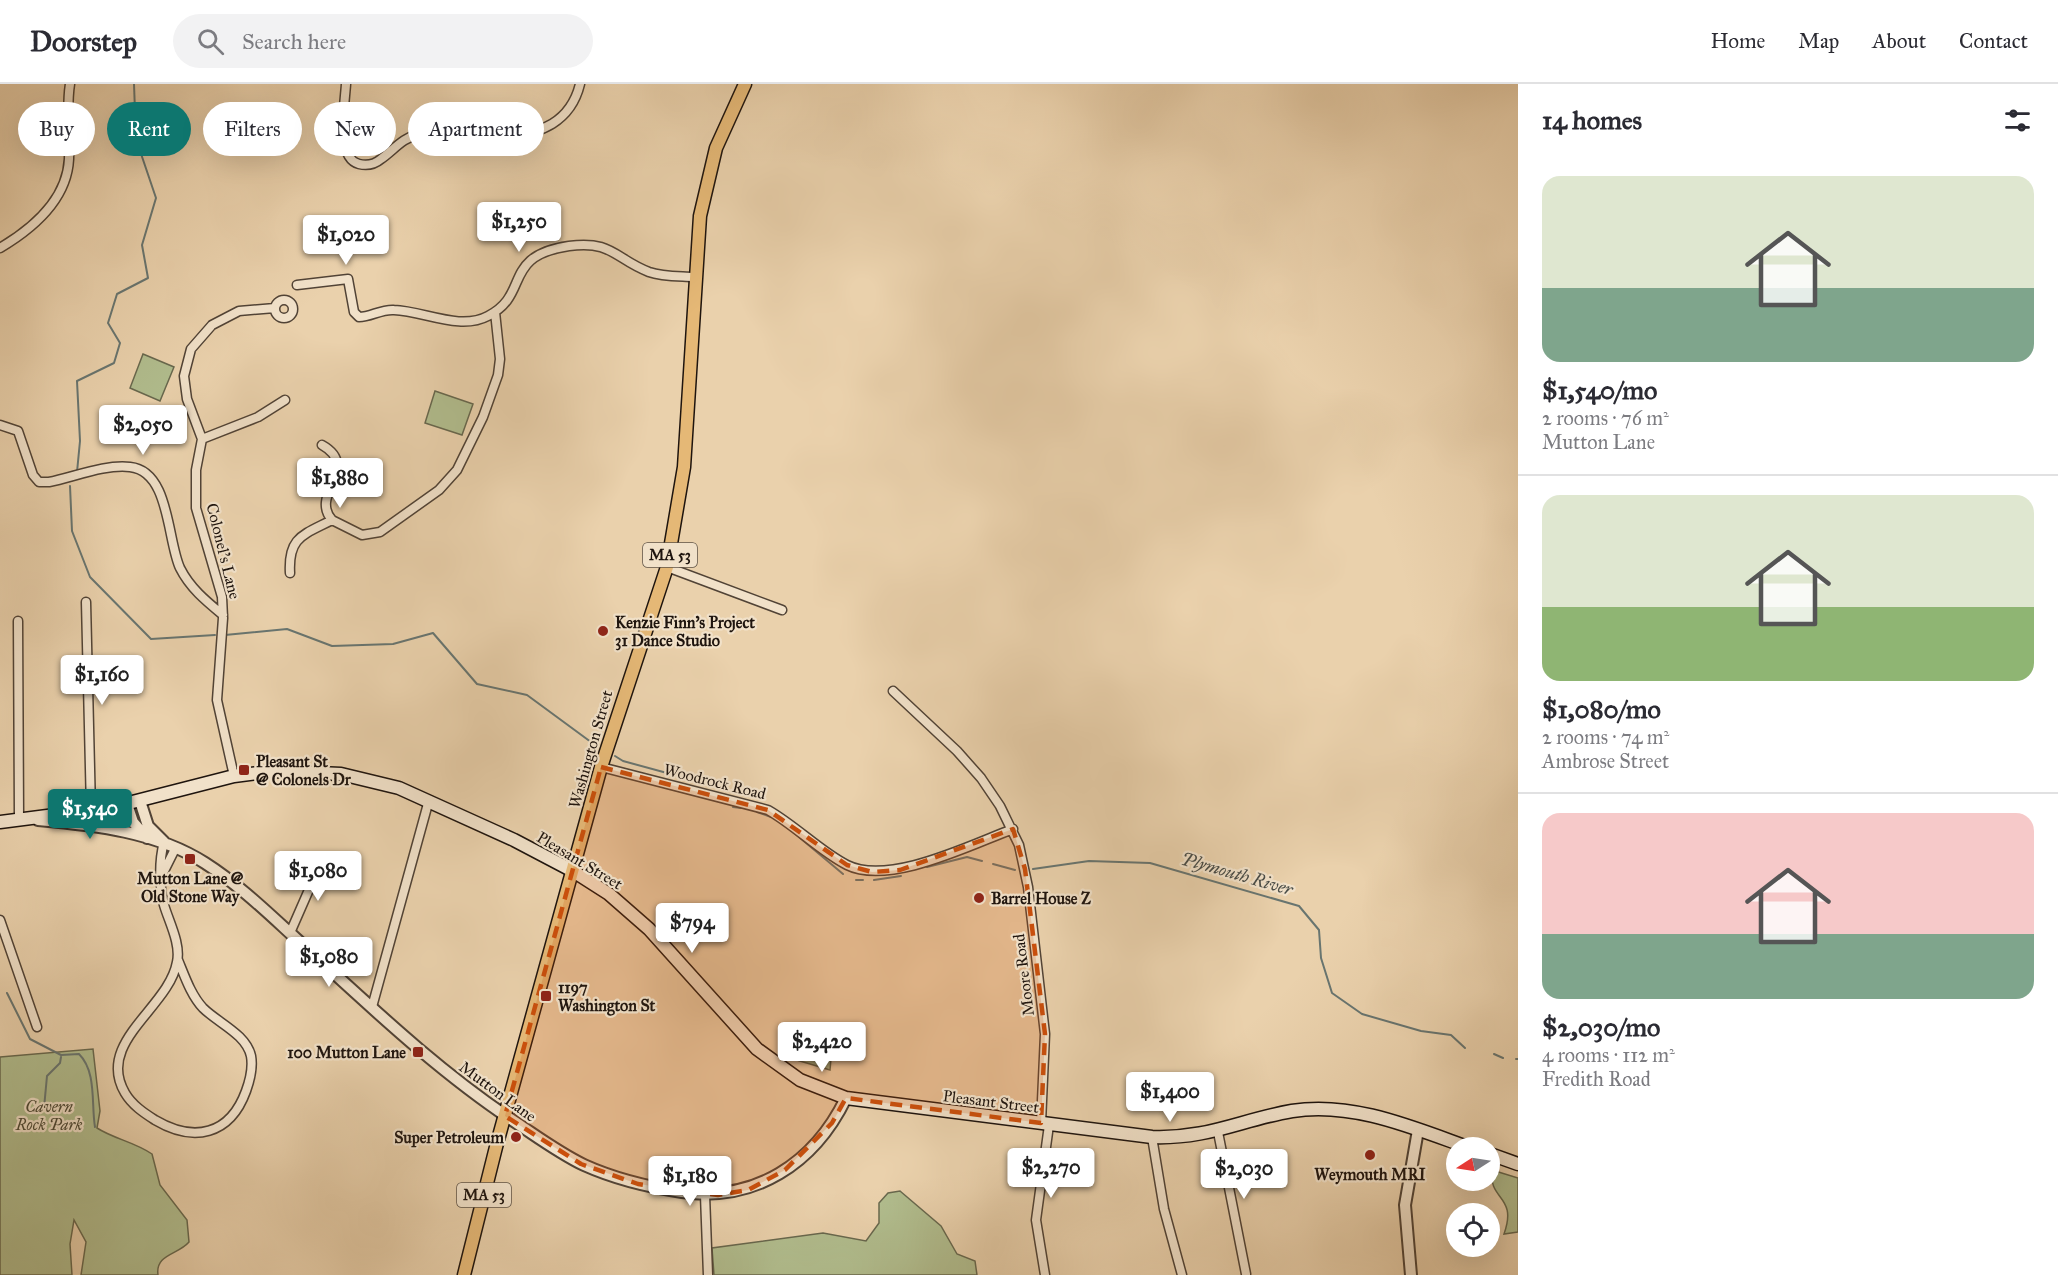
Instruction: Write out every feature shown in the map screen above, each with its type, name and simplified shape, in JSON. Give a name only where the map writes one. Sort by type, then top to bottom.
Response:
[{"type":"main road","name":"Washington Street","points":[[464,1275],[504,1116],[601,767],[668,567],[684,467],[694,277],[699,226],[710,164],[746,84]]},
{"type":"main road","name":"Pleasant Street","points":[[0,822],[127,804],[234,777],[274,771],[341,774],[376,782],[429,800],[573,871],[609,894],[637,917],[764,1055],[800,1080],[846,1098],[1152,1137],[1179,1138],[1218,1132],[1272,1115],[1320,1109],[1358,1113],[1446,1140]]},
{"type":"main road","points":[[1500,1158],[1518,1164]]},
{"type":"street","points":[[0,248],[36,223],[50,206],[64,181],[69,162],[70,84]]},
{"type":"street","points":[[346,84],[344,146],[348,157],[356,163],[367,165],[377,162],[406,139],[419,134],[529,134],[551,126],[572,106],[580,84]]},
{"type":"street","points":[[297,285],[348,279],[354,312],[359,317],[393,310],[472,321],[495,312],[509,300],[519,275],[529,261],[539,254],[561,248],[601,246],[651,273],[694,277]]},
{"type":"street","points":[[275,308],[232,314],[212,325],[195,342],[188,358],[184,383],[189,406],[202,439],[258,417],[285,400]]},
{"type":"street","points":[[322,445],[331,451],[338,464],[325,500],[325,508],[332,520],[362,535],[380,532],[439,490],[457,470],[483,417],[498,375],[500,359],[495,312]]},
{"type":"street","points":[[0,425],[18,431],[33,475],[39,482],[49,482],[118,467],[132,467],[146,473],[161,494],[173,548],[183,573],[198,595],[223,615]]},
{"type":"street","name":"Colonel's Lane","points":[[202,439],[196,470],[196,508],[222,597],[223,615],[217,700],[234,777]]},
{"type":"street","points":[[291,573],[291,550],[297,540],[332,520]]},
{"type":"street","points":[[668,567],[782,610]]},
{"type":"street","points":[[86,602],[91,810]]},
{"type":"street","points":[[18,621],[19,818]]},
{"type":"street","name":"Moore Road","points":[[893,691],[957,751],[981,778],[1013,829],[1025,869],[1045,1034],[1045,1124],[1036,1220],[1045,1275]]},
{"type":"street","name":"Woodrock Road","points":[[601,767],[768,810],[789,822],[847,865],[872,872],[900,870],[1013,829]]},
{"type":"street","points":[[372,1007],[429,800]]},
{"type":"street","name":"Mutton Lane","points":[[140,801],[146,822],[164,842]]},
{"type":"street","points":[[127,804],[133,822],[147,838]]},
{"type":"street","name":"Mutton Lane","points":[[19,818],[98,827],[164,842],[227,878],[451,1076],[504,1116],[572,1159],[602,1172],[658,1188],[705,1194],[748,1190],[785,1170],[832,1123],[846,1098]]},
{"type":"street","points":[[164,842],[160,858],[163,902],[172,929],[178,960],[196,999],[212,1016],[243,1041],[251,1057],[249,1083],[238,1110],[223,1125],[197,1134],[177,1131],[139,1109],[125,1093],[118,1068],[125,1042],[156,1005],[178,960]]},
{"type":"street","points":[[162,876],[176,848]]},
{"type":"street","points":[[290,933],[322,860]]},
{"type":"street","points":[[0,920],[37,1027]]},
{"type":"street","points":[[1411,1275],[1405,1205],[1419,1130]]},
{"type":"street","points":[[1218,1132],[1246,1274]]},
{"type":"street","points":[[1152,1137],[1164,1209],[1182,1275]]},
{"type":"street","points":[[705,1194],[708,1275]]},
{"type":"highlighted area","points":[[601,767],[768,810],[847,865],[872,872],[900,870],[1013,829],[1025,869],[1045,1034],[1041,1123],[846,1098],[832,1123],[785,1170],[748,1190],[718,1195],[638,1184],[581,1164],[505,1116]]},
{"type":"green space","points":[[143,354],[174,367],[160,401],[130,388]]},
{"type":"green space","points":[[435,391],[473,404],[462,435],[425,423]]},
{"type":"green space","points":[[832,1047],[830,1070],[790,1058]]},
{"type":"green space","name":"Cavern Rock Park","points":[[93,1049],[100,1111],[97,1128],[152,1154],[160,1185],[187,1220],[189,1242],[160,1263],[158,1275],[81,1275],[86,1242],[74,1220],[70,1244],[72,1275],[0,1275],[0,1057]]},
{"type":"green space","points":[[1500,1172],[1518,1178],[1518,1232],[1504,1234],[1507,1221],[1505,1205],[1496,1191],[1500,1191]]},
{"type":"green space","points":[[900,1191],[941,1226],[957,1254],[975,1261],[977,1275],[714,1275],[712,1248],[823,1233],[866,1241],[879,1223],[879,1203],[888,1193]]},
{"type":"waterway","name":"Plymouth River","points":[[77,472],[80,441],[77,381],[114,363],[120,343],[108,323],[117,294],[148,278],[142,245],[156,198],[136,139],[134,84]]},
{"type":"waterway","name":"Plymouth River","points":[[70,486],[72,531],[90,577],[151,639],[215,635]]},
{"type":"waterway","name":"Plymouth River","points":[[225,635],[287,629],[332,646],[393,644],[433,633],[477,684],[527,695],[595,745]]},
{"type":"waterway","name":"Plymouth River","points":[[615,756],[623,761],[689,779]]},
{"type":"waterway","name":"Plymouth River","points":[[702,783],[729,790]]},
{"type":"waterway","name":"Plymouth River","points":[[733,807],[741,808]]},
{"type":"waterway","name":"Plymouth River","points":[[757,812],[771,817]]},
{"type":"waterway","name":"Plymouth River","points":[[793,832],[843,874]]},
{"type":"waterway","name":"Plymouth River","points":[[927,867],[967,857],[982,861]]},
{"type":"waterway","name":"Plymouth River","points":[[1033,869],[1089,861],[1150,863],[1299,906],[1319,930],[1321,958],[1332,993],[1362,1014],[1421,1031],[1451,1035],[1465,1048]]},
{"type":"waterway","name":"Plymouth River","points":[[993,864],[1015,870]]},
{"type":"waterway","name":"Plymouth River","points":[[874,880],[901,876]]},
{"type":"waterway","name":"Plymouth River","points":[[856,880],[863,880]]},
{"type":"waterway","points":[[7,993],[30,1039],[61,1055],[79,1054],[85,1061],[91,1079],[95,1127]]},
{"type":"waterway","name":"Plymouth River","points":[[1494,1054],[1503,1058]]},
{"type":"waterway","points":[[44,1108],[47,1076],[60,1063],[61,1057]]},
{"type":"place","name":"Kenzie Finn's Project 31 Dance Studio","points":[[603,631]]},
{"type":"place","name":"Pleasant St @ Colonels Dr","points":[[244,770]]},
{"type":"place","name":"Mutton Lane @ Old Stone Way","points":[[190,859]]},
{"type":"place","name":"Barrel House Z","points":[[979,898]]},
{"type":"place","name":"1197 Washington St","points":[[546,996]]},
{"type":"place","name":"100 Mutton Lane","points":[[418,1052]]},
{"type":"place","name":"Super Petroleum","points":[[516,1137]]},
{"type":"place","name":"Weymouth MRI","points":[[1370,1155]]}]
